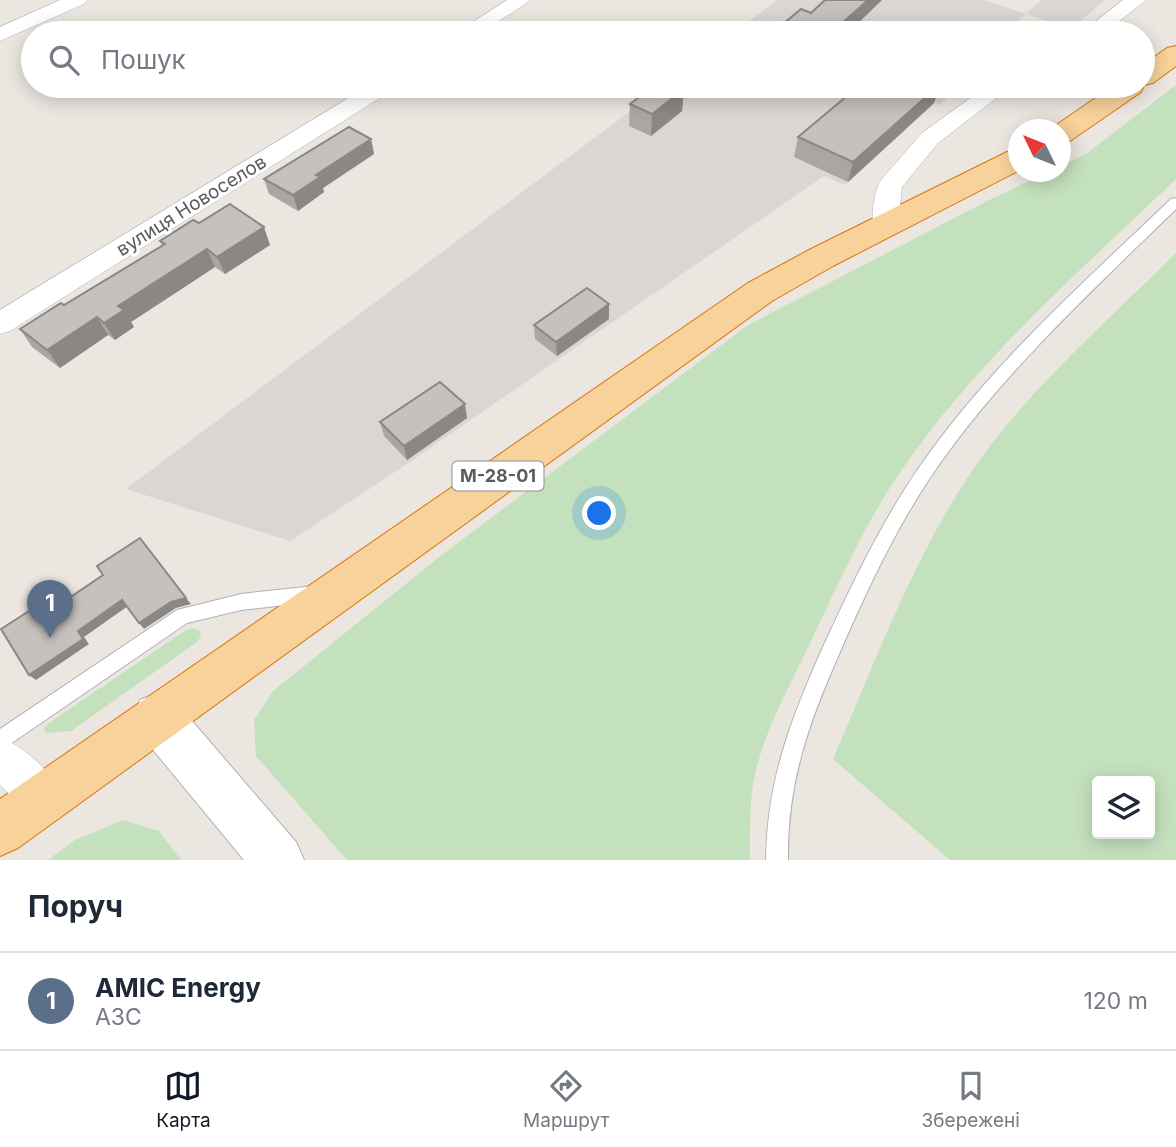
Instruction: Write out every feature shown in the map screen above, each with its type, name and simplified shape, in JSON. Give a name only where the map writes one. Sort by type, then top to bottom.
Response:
[{"type":"highway","points":[[1155,69],[1176,54]]},
{"type":"highway","points":[[1071,127],[1114,98]]},
{"type":"highway","name":"М-28-01","points":[[0,830],[760,292],[1008,164]]},
{"type":"street","points":[[31,21],[77,0]]},
{"type":"street","points":[[486,21],[520,0]]},
{"type":"street","points":[[1107,21],[1136,0]]},
{"type":"street","points":[[0,35],[21,25]]},
{"type":"street","name":"вулиця Новоселов","points":[[0,324],[364,98]]},
{"type":"street","points":[[885,226],[890,187],[930,138],[985,98]]},
{"type":"street","points":[[157,717],[278,860]]},
{"type":"street","points":[[0,757],[43,799]]},
{"type":"lane","points":[[777,860],[779,790],[793,738],[846,617],[886,538],[924,473],[977,404],[1032,342],[1176,202]]},
{"type":"lane","points":[[0,741],[183,616],[241,602],[334,591]]},
{"type":"shaded area","points":[[778,0],[984,0],[1026,14],[1019,21],[749,21]]},
{"type":"shaded area","points":[[1041,0],[1105,0],[1080,21],[1047,21],[1026,14]]},
{"type":"shaded area","points":[[648,98],[947,98],[940,105],[935,103],[845,185],[824,176],[407,464],[290,541],[126,489]]},
{"type":"green space","points":[[1176,85],[1176,179],[1031,318],[963,391],[901,471],[864,532],[781,704],[761,753],[752,792],[750,860],[347,860],[256,756],[254,720],[273,691],[443,554],[748,325],[1028,182],[1071,182],[1071,161],[1086,154]]},
{"type":"green space","points":[[1176,253],[1176,860],[950,860],[833,759],[910,581],[966,480],[1012,418]]},
{"type":"green space","points":[[186,630],[199,630],[201,636],[197,642],[71,731],[46,733],[44,728],[49,723]]},
{"type":"green space","points":[[123,820],[159,831],[181,860],[48,860],[75,840]]},
{"type":"building","points":[[825,0],[868,0],[844,21],[787,21],[801,9],[811,13]]},
{"type":"building","points":[[638,98],[672,98],[652,114],[630,104]]},
{"type":"building","points":[[845,98],[925,98],[853,162],[798,137]]},
{"type":"building","points":[[349,127],[371,139],[316,175],[320,177],[293,195],[264,179]]},
{"type":"building","points":[[230,204],[264,227],[217,257],[207,249],[118,306],[124,310],[104,323],[97,317],[47,350],[20,329],[165,244],[160,241],[193,220],[199,223]]},
{"type":"building","points":[[587,288],[609,304],[556,342],[534,325]]},
{"type":"building","points":[[440,382],[465,404],[404,446],[380,422]]},
{"type":"building","points":[[140,538],[186,598],[171,602],[139,623],[122,600],[78,631],[83,639],[29,675],[1,629],[54,595],[60,604],[103,575],[97,566]]},
{"type":"place","name":"AMIC Energy","points":[[50,638]]}]
